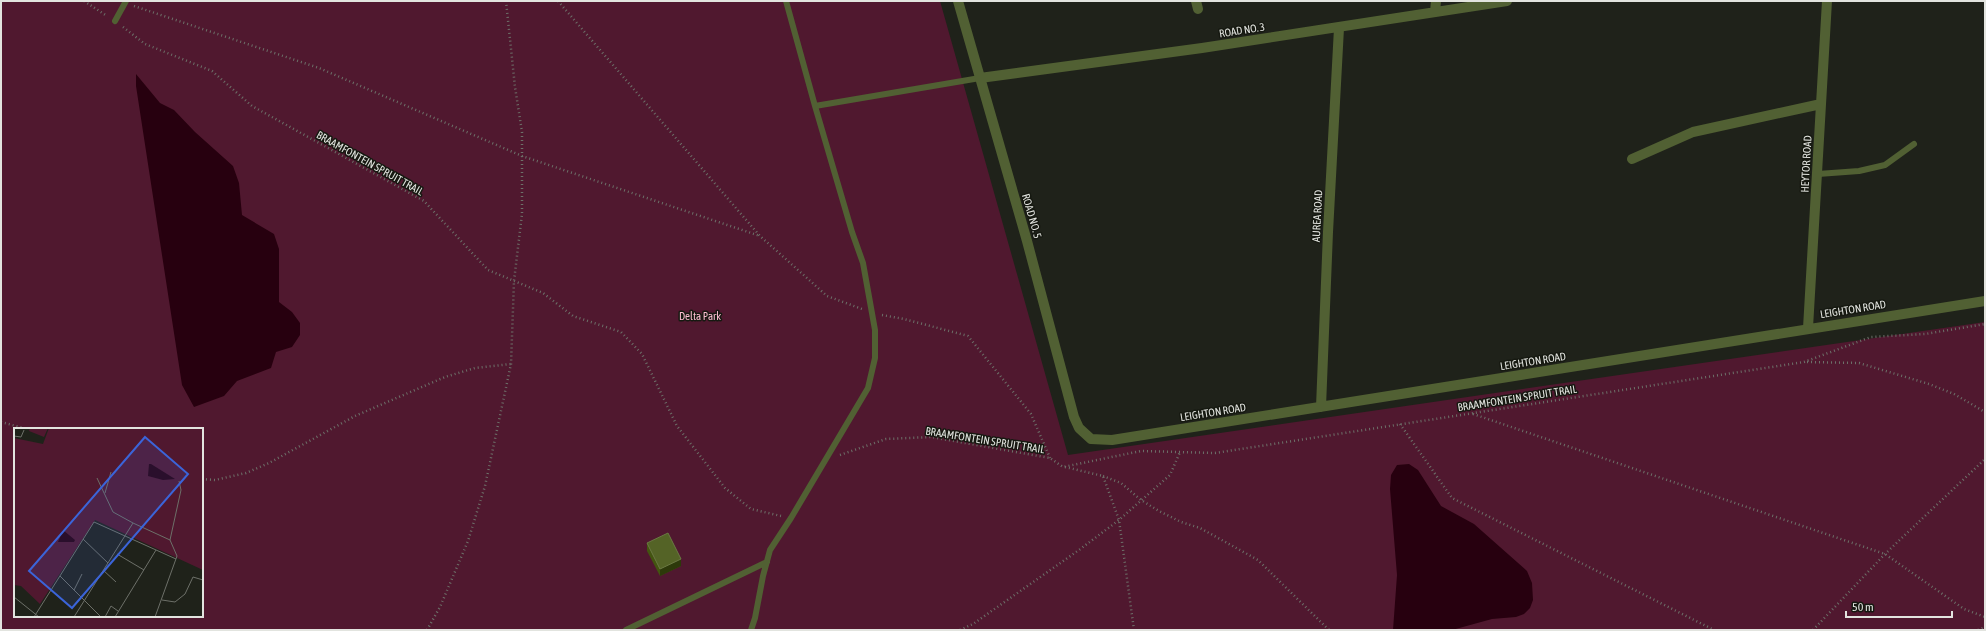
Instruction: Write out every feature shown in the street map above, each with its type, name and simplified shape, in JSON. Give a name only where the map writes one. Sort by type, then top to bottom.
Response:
[{"type":"street","name":"ROAD NO. 5","points":[[958,1],[1027,241],[1075,423],[1086,436]]},
{"type":"street","points":[[1435,12],[1436,1]]},
{"type":"street","name":"ROAD NO. 3","points":[[980,78],[1339,28],[1507,1]]},
{"type":"street","name":"HEYTOR ROAD","points":[[1808,328],[1828,1]]},
{"type":"street","name":"AUREA ROAD","points":[[1321,407],[1328,232],[1339,28]]},
{"type":"street","points":[[1632,159],[1693,132],[1822,104]]},
{"type":"street","name":"LEIGHTON ROAD","points":[[1086,436],[1096,441],[1112,440],[1985,301]]},
{"type":"lane","points":[[751,630],[770,550],[791,518],[868,388],[875,358],[875,330],[873,314],[863,263],[852,232],[786,1]]},
{"type":"lane","points":[[115,21],[126,2]]},
{"type":"lane","points":[[815,106],[980,78]]},
{"type":"lane","points":[[1818,174],[1859,171],[1885,165],[1914,144]]},
{"type":"lane","points":[[626,630],[767,562]]},
{"type":"path","name":"BRAAMFONTEIN SPRUIT TRAIL","points":[[84,1],[115,21],[145,44],[212,71],[252,106],[424,201],[488,270],[543,293],[573,316],[621,332],[642,354],[677,426],[725,488],[751,509],[791,518]]},
{"type":"path","points":[[428,630],[440,607],[468,541],[484,486],[511,364],[514,281],[522,214],[522,132],[515,88],[506,1]]},
{"type":"path","points":[[558,1],[760,236]]},
{"type":"path","points":[[126,2],[319,68],[522,156],[760,236]]},
{"type":"path","name":"BRAAMFONTEIN SPRUIT TRAIL","points":[[760,236],[828,296],[873,314],[904,319],[968,336],[1032,414],[1050,458]]},
{"type":"path","name":"BRAAMFONTEIN SPRUIT TRAIL","points":[[825,460],[886,439],[931,437],[1050,458],[1063,467],[1141,451],[1215,453],[1804,362],[1871,337],[1925,334],[1985,324]]},
{"type":"path","points":[[1804,362],[1859,364],[1929,384],[1954,394],[1985,412]]},
{"type":"path","points":[[203,479],[215,480],[246,473],[258,468],[355,416],[445,377],[475,368],[511,364]]},
{"type":"path","points":[[1472,413],[1885,554],[1964,609],[1985,617]]},
{"type":"path","points":[[1,422],[23,428]]},
{"type":"path","points":[[1400,424],[1452,498],[1714,630]]},
{"type":"path","points":[[960,630],[980,619],[1080,550],[1119,520],[1170,475],[1180,452]]},
{"type":"path","points":[[1813,630],[1885,554],[1985,460]]},
{"type":"path","points":[[1063,467],[1103,476],[1121,483],[1141,500],[1180,522],[1200,528],[1258,560],[1329,630]]},
{"type":"path","points":[[1103,476],[1119,520],[1134,630]]},
{"type":"path","points":[[1978,630],[1985,627]]},
{"type":"green space","name":"Delta Park","points":[[1,1],[940,1],[1068,455],[1985,322],[1985,630],[1,630]]},
{"type":"shaded area","points":[[136,74],[160,103],[174,110],[195,132],[233,166],[239,183],[242,215],[274,234],[279,249],[279,302],[292,312],[300,323],[300,335],[292,347],[276,352],[271,368],[237,381],[224,396],[194,407],[182,385],[136,86]]},
{"type":"shaded area","points":[[1409,464],[1418,470],[1441,506],[1474,524],[1527,571],[1532,583],[1533,600],[1530,608],[1524,614],[1516,617],[1492,619],[1452,630],[1393,630],[1397,575],[1390,489],[1391,475],[1397,465]]},
{"type":"building","points":[[668,533],[681,559],[660,569],[647,543]]}]
